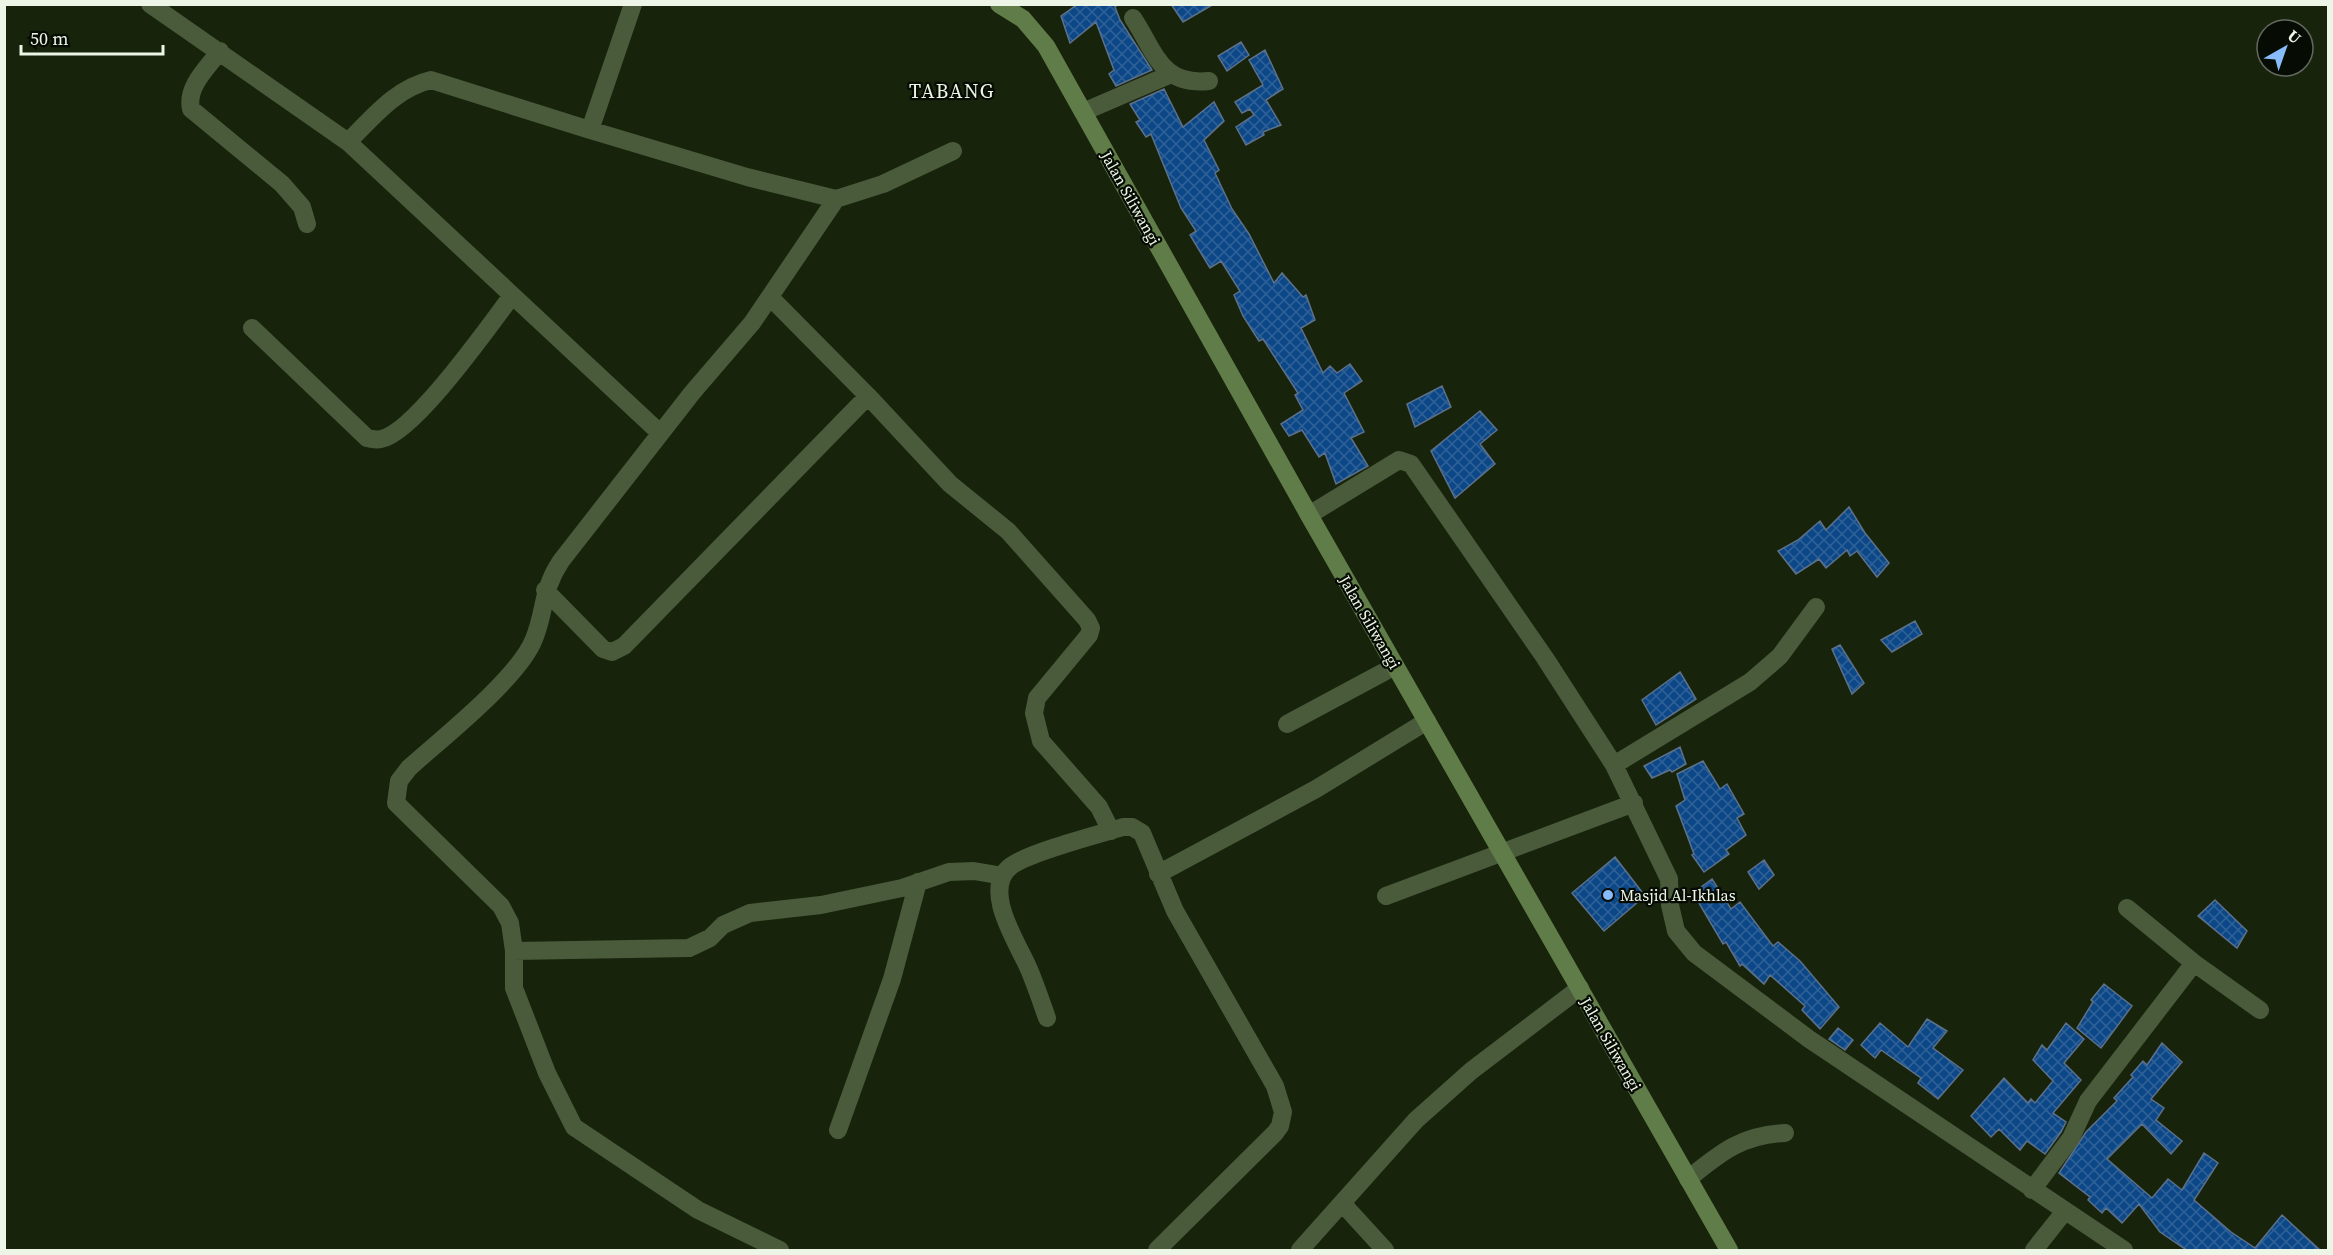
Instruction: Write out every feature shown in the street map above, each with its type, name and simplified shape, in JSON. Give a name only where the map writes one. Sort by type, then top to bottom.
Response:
[{"type":"main road","name":"Jalan Siliwangi","points":[[999,4],[1023,20],[1046,46],[1309,515],[1729,1251]]},
{"type":"street","points":[[150,4],[348,142],[511,297],[660,433]]},
{"type":"street","points":[[590,130],[633,4]]},
{"type":"street","points":[[1133,18],[1169,75],[1188,82],[1209,81]]},
{"type":"street","points":[[220,51],[191,89],[189,98],[191,109],[282,184],[302,207],[307,224]]},
{"type":"street","points":[[1083,112],[1169,75]]},
{"type":"street","points":[[348,142],[399,92],[414,84],[431,80],[747,177],[836,199],[883,184],[954,151]]},
{"type":"street","points":[[780,1251],[698,1210],[574,1127],[547,1073],[514,988],[514,951],[510,923],[501,906],[396,803],[399,781],[409,768],[485,699],[522,660],[534,640],[545,590],[561,561],[660,433],[752,323],[836,199]]},
{"type":"street","points":[[252,328],[367,438],[381,439],[392,434],[439,390],[511,297]]},
{"type":"street","points":[[770,297],[868,396],[950,484],[1008,531],[1087,620],[1091,628],[1089,635],[1037,698],[1035,713],[1041,741],[1089,794],[1111,831]]},
{"type":"street","points":[[545,590],[603,649],[612,652],[624,646],[868,396]]},
{"type":"street","points":[[1309,515],[1399,460],[1411,464],[1545,658],[1614,765],[1669,879],[1672,919],[1676,932],[1694,953],[1809,1039],[2124,1251]]},
{"type":"street","points":[[1614,765],[1750,682],[1780,656],[1816,608]]},
{"type":"street","points":[[1287,724],[1395,666]]},
{"type":"street","points":[[1158,874],[1316,789],[1427,721]]},
{"type":"street","points":[[1386,896],[1500,851],[1634,803]]},
{"type":"street","points":[[1047,1018],[1028,967],[1003,914],[999,888],[1003,876],[1011,866],[1032,856],[1111,831],[1132,827],[1142,833],[1158,874],[1216,987],[1275,1086],[1283,1112],[1280,1126],[1269,1141],[1192,1213],[1157,1251]]},
{"type":"street","points":[[514,951],[689,948],[710,938],[723,925],[750,913],[821,905],[918,882],[949,872],[974,871],[1003,876]]},
{"type":"street","points":[[838,1131],[892,979],[918,882]]},
{"type":"street","points":[[2127,908],[2194,963],[2260,1010]]},
{"type":"street","points":[[2032,1190],[2070,1138],[2088,1101],[2194,963]]},
{"type":"street","points":[[1300,1251],[1416,1120],[1455,1085],[1580,988]]},
{"type":"street","points":[[1689,1179],[1719,1154],[1744,1140],[1764,1134],[1785,1133]]},
{"type":"street","points":[[1342,1203],[1385,1251]]},
{"type":"street","points":[[2034,1251],[2065,1211]]},
{"type":"building","points":[[1078,4],[1119,4],[1115,7],[1120,20],[1152,70],[1116,86],[1109,74],[1114,70],[1096,22],[1070,43],[1061,16]]},
{"type":"building","points":[[1171,4],[1214,4],[1183,22]]},
{"type":"building","points":[[1241,42],[1249,55],[1227,71],[1218,56]]},
{"type":"building","points":[[1265,50],[1283,89],[1266,100],[1281,125],[1263,132],[1264,135],[1246,145],[1236,127],[1254,115],[1250,109],[1242,113],[1235,102],[1263,85],[1249,60]]},
{"type":"building","points":[[1164,89],[1183,127],[1214,102],[1224,121],[1204,140],[1219,170],[1215,173],[1232,209],[1249,234],[1274,283],[1282,273],[1303,297],[1306,295],[1315,320],[1301,328],[1323,373],[1330,366],[1337,373],[1350,364],[1362,381],[1344,393],[1364,432],[1351,438],[1368,466],[1336,484],[1325,453],[1319,457],[1302,430],[1289,436],[1281,424],[1303,410],[1295,395],[1298,393],[1263,339],[1259,341],[1243,316],[1234,295],[1240,291],[1221,261],[1210,268],[1190,235],[1196,231],[1181,208],[1151,134],[1146,137],[1136,122],[1140,120],[1130,104]]},
{"type":"building","points":[[1442,386],[1451,407],[1415,427],[1407,404]]},
{"type":"building","points":[[1480,411],[1497,430],[1480,444],[1495,464],[1455,498],[1431,451]]},
{"type":"building","points":[[1849,507],[1865,533],[1889,563],[1877,577],[1857,551],[1850,556],[1847,550],[1826,568],[1819,559],[1796,574],[1778,551],[1798,540],[1820,521],[1826,530]]},
{"type":"building","points":[[1915,621],[1922,634],[1892,652],[1881,640]]},
{"type":"building","points":[[1840,645],[1864,683],[1852,694],[1832,649]]},
{"type":"building","points":[[1680,672],[1696,699],[1656,725],[1642,700]]},
{"type":"building","points":[[1680,747],[1686,764],[1672,772],[1670,770],[1652,778],[1644,766]]},
{"type":"building","points":[[1703,761],[1720,789],[1727,784],[1744,814],[1737,818],[1746,835],[1726,850],[1729,854],[1704,872],[1692,855],[1694,854],[1676,806],[1685,800],[1677,774]]},
{"type":"building","name":"Masjid Al-Ikhlas","points":[[1615,857],[1645,896],[1604,931],[1572,893]]},
{"type":"building","points":[[1764,860],[1774,875],[1759,889],[1748,872]]},
{"type":"building","points":[[1712,879],[1731,909],[1740,902],[1773,946],[1778,942],[1800,961],[1839,1007],[1820,1029],[1802,1010],[1805,1006],[1770,975],[1764,984],[1742,964],[1740,966],[1726,942],[1723,944],[1693,893]]},
{"type":"building","points":[[2215,900],[2247,931],[2237,948],[2198,916]]},
{"type":"building","points":[[2104,984],[2132,1006],[2101,1048],[2077,1028],[2093,1002],[2091,1000]]},
{"type":"building","points":[[1927,1019],[1947,1031],[1933,1048],[1963,1070],[1938,1099],[1918,1083],[1921,1078],[1881,1050],[1875,1058],[1861,1045],[1880,1023],[1908,1047]]},
{"type":"building","points":[[2066,1023],[2084,1039],[2064,1063],[2081,1080],[2053,1113],[2066,1122],[2061,1132],[2045,1154],[2027,1141],[2020,1150],[1999,1129],[1991,1137],[1971,1116],[2004,1078],[2028,1103],[2031,1099],[2035,1103],[2053,1081],[2033,1060],[2042,1045],[2047,1050]]},
{"type":"building","points":[[1838,1028],[1853,1040],[1845,1050],[1829,1039]]},
{"type":"building","points":[[2162,1043],[2182,1062],[2151,1099],[2164,1108],[2156,1120],[2182,1141],[2171,1154],[2142,1124],[2107,1159],[2152,1198],[2168,1179],[2182,1190],[2204,1153],[2218,1163],[2194,1200],[2231,1232],[2255,1248],[2282,1215],[2321,1251],[2188,1251],[2160,1232],[2139,1204],[2122,1223],[2106,1208],[2102,1213],[2088,1200],[2090,1197],[2059,1173],[2086,1132],[2117,1101],[2114,1098],[2133,1077],[2131,1075],[2143,1061],[2147,1065]]},
{"type":"place","name":"Masjid Al-Ikhlas","points":[[1608,895]]},
{"type":"district","name":"TABANG","points":[[952,91]]}]
